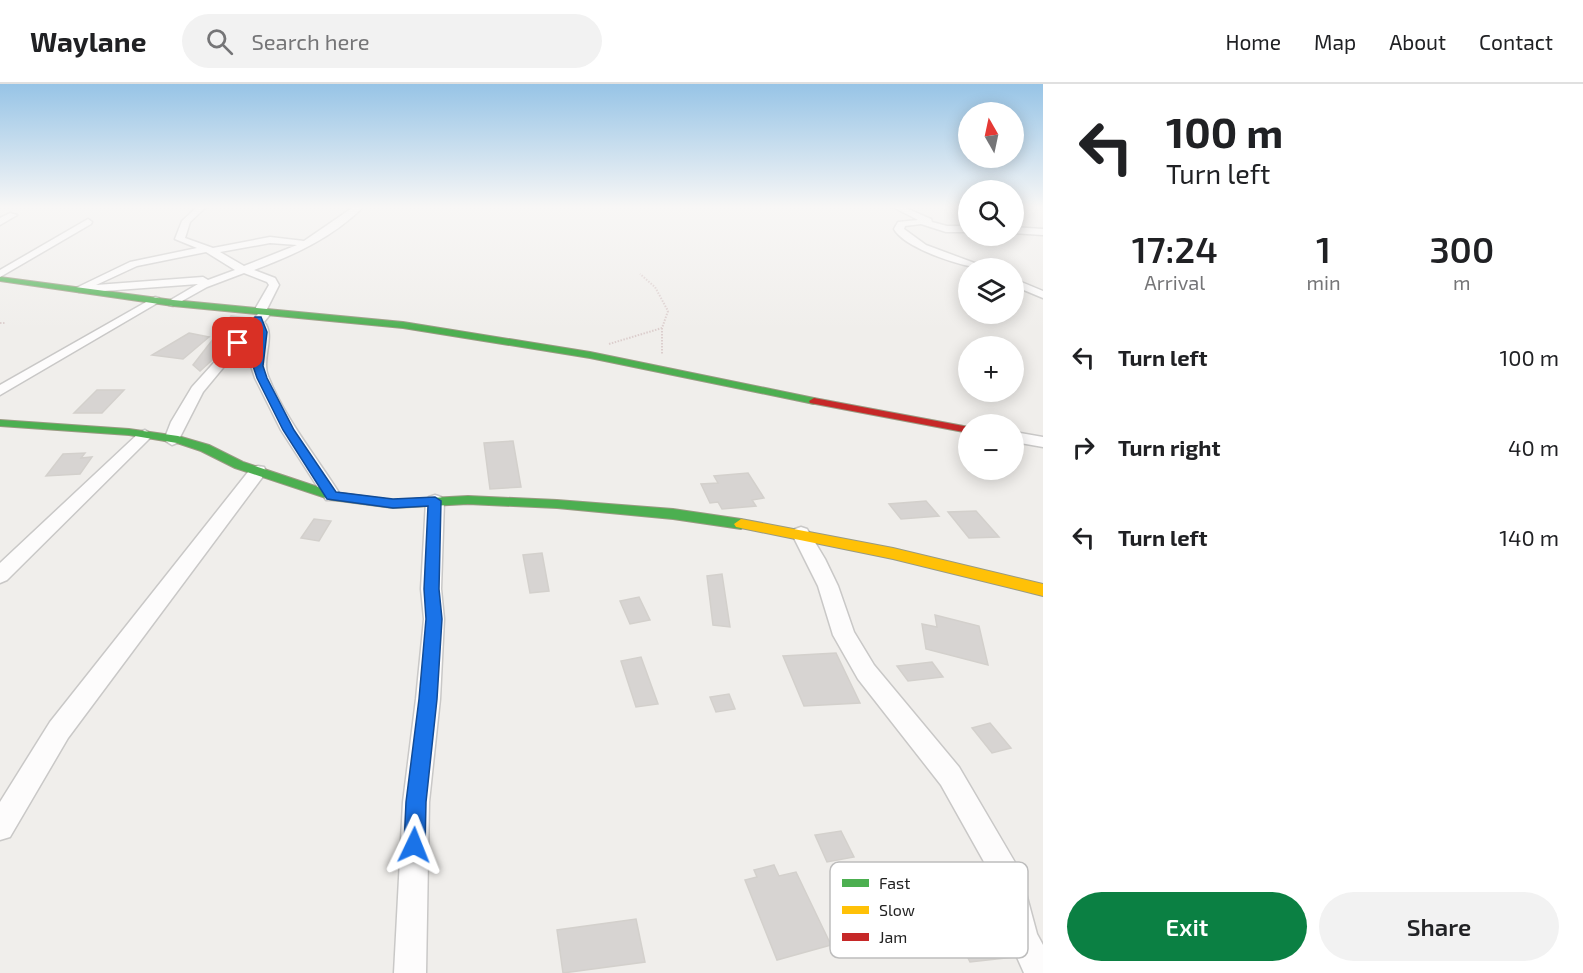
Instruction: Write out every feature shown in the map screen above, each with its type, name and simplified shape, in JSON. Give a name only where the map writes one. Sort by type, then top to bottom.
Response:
[{"type":"street","points":[[0,278],[48,247]]},
{"type":"street","points":[[144,261],[165,247]]},
{"type":"street","points":[[172,440],[182,412],[261,314],[274,285],[272,280],[255,272],[241,270],[202,247]]},
{"type":"street","points":[[82,290],[108,274],[144,261],[221,247]]},
{"type":"street","points":[[173,303],[218,279],[299,247]]},
{"type":"street","points":[[924,247],[958,259]]},
{"type":"street","points":[[272,280],[292,252]]},
{"type":"street","points":[[0,278],[261,314],[403,326],[590,355],[958,428]]},
{"type":"street","points":[[82,290],[119,285],[154,285],[218,279]]},
{"type":"street","points":[[1024,287],[1043,296]]},
{"type":"street","points":[[0,392],[155,300]]},
{"type":"street","points":[[261,314],[263,336],[258,366],[260,372],[289,430],[332,496]]},
{"type":"street","points":[[0,423],[145,435],[172,440],[205,448],[258,471],[332,496],[393,504],[468,500],[557,504],[673,514],[801,534],[948,565],[1043,590]]},
{"type":"street","points":[[0,575],[145,435]]},
{"type":"street","points":[[1024,439],[1043,442]]},
{"type":"street","points":[[0,827],[59,730],[258,471]]},
{"type":"street","points":[[410,973],[416,802],[428,699],[434,619],[431,589],[435,501]]},
{"type":"street","points":[[801,534],[816,559],[828,586],[844,635],[860,663],[950,776],[999,862]]},
{"type":"street","points":[[1028,948],[1040,973]]},
{"type":"path","points":[[640,274],[655,287],[668,311],[662,328],[664,339],[661,368]]},
{"type":"path","points":[[0,323],[5,323]]},
{"type":"path","points":[[590,355],[615,340],[662,328]]},
{"type":"building","points":[[231,316],[249,318],[220,353],[200,371],[193,365]]},
{"type":"building","points":[[189,333],[209,337],[183,359],[152,355]]},
{"type":"building","points":[[97,390],[124,390],[102,413],[74,413]]},
{"type":"building","points":[[513,441],[521,487],[490,489],[484,443]]},
{"type":"building","points":[[85,453],[81,458],[92,457],[80,474],[46,476],[63,454]]},
{"type":"building","points":[[748,473],[764,498],[752,500],[756,506],[722,509],[718,502],[710,503],[701,484],[718,483],[714,476]]},
{"type":"building","points":[[926,501],[939,516],[901,519],[889,504]]},
{"type":"building","points":[[976,511],[999,537],[969,538],[948,512]]},
{"type":"building","points":[[314,519],[331,521],[319,541],[301,538]]},
{"type":"building","points":[[542,553],[549,591],[530,593],[523,555]]},
{"type":"building","points":[[722,574],[730,627],[713,625],[707,576]]},
{"type":"building","points":[[639,597],[650,620],[630,624],[620,601]]},
{"type":"building","points":[[935,615],[979,626],[988,665],[926,649],[922,624],[937,627]]},
{"type":"building","points":[[836,653],[860,703],[804,706],[783,656]]},
{"type":"building","points":[[641,657],[658,704],[636,707],[621,661]]},
{"type":"building","points":[[932,662],[943,677],[908,681],[897,666]]},
{"type":"building","points":[[729,694],[735,709],[716,712],[710,697]]},
{"type":"building","points":[[990,723],[1011,748],[992,753],[972,728]]},
{"type":"building","points":[[841,831],[854,857],[827,862],[815,835]]},
{"type":"building","points":[[774,865],[779,876],[796,872],[830,945],[777,960],[745,880],[757,877],[754,870]]},
{"type":"building","points":[[636,919],[645,962],[563,973],[557,930]]},
{"type":"building","points":[[968,958],[1005,958],[970,962]]},
{"type":"traffic: fast","points":[[0,279],[173,303],[403,325],[590,355],[814,401]]},
{"type":"traffic: fast","points":[[0,423],[129,432],[178,440],[205,448],[239,465],[332,496],[393,504],[468,500],[557,504],[673,514],[741,524]]},
{"type":"traffic: slow","points":[[741,524],[893,553],[1043,590]]},
{"type":"traffic: jam","points":[[814,401],[958,428]]},
{"type":"route","points":[[238,343],[258,319],[257,322],[263,332],[258,366],[262,378],[289,430],[332,496],[393,504],[435,501],[435,552],[431,589],[434,619],[414,845]]}]
